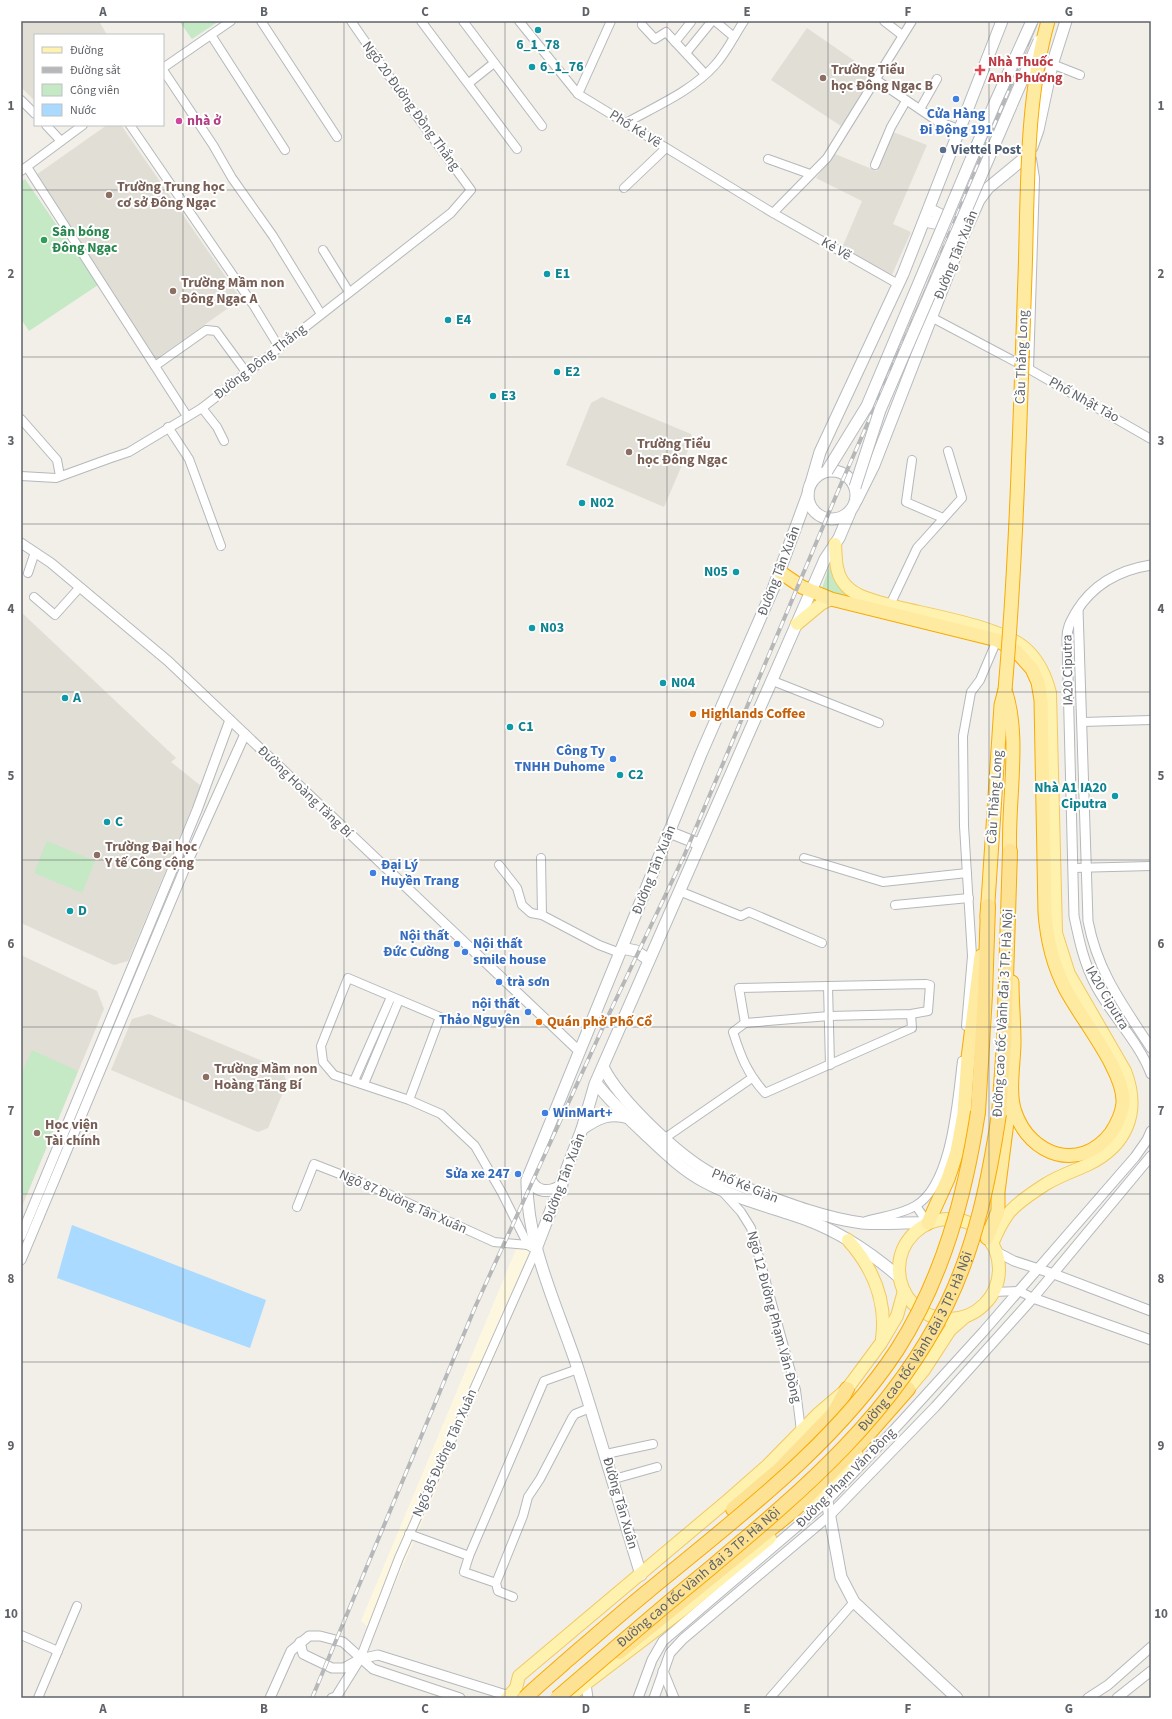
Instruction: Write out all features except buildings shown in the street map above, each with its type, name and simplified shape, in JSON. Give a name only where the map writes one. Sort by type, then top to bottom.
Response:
[{"type":"highway","name":"Cầu Thăng Long","points":[[928,1223],[948,1179],[957,1152],[964,1114],[968,1058],[988,906],[1001,705],[1005,690],[1011,626],[1018,485],[1031,126],[1038,62],[1049,21]]},
{"type":"highway","points":[[780,572],[794,584],[831,599],[997,640],[1016,651],[1025,659],[1038,682],[1043,718],[1045,912],[1048,938],[1064,987],[1119,1079],[1123,1091],[1123,1103],[1119,1118],[1106,1140],[1092,1150],[1076,1156],[1051,1153],[1040,1147],[1018,1118],[1013,1100],[1013,1080]]},
{"type":"highway","name":"Cầu Thăng Long","points":[[1005,690],[1010,706],[1012,737],[1010,851],[1014,907],[1012,979],[1013,1080]]},
{"type":"highway","name":"Đường cao tốc Vành đai 3 TP. Hà Nội","points":[[558,1698],[641,1625],[789,1502],[838,1454],[888,1399],[930,1336],[960,1274],[977,1225],[986,1192],[999,1114],[1004,1043],[1010,851]]},
{"type":"highway","name":"Đường cao tốc Vành đai 3 TP. Hà Nội","points":[[516,1696],[792,1469],[850,1411],[882,1371],[904,1336],[940,1266],[959,1207],[972,1154],[978,1112],[985,995],[988,906]]},
{"type":"highway","points":[[991,1244],[998,1211],[998,1192],[1013,1080]]},
{"type":"highway","points":[[558,1698],[647,1631],[795,1509],[830,1475],[908,1388]]},
{"type":"highway","points":[[516,1696],[622,1602],[779,1470],[826,1423],[834,1413],[847,1389]]},
{"type":"main road","points":[[811,483],[818,476],[827,471],[844,474],[849,477],[855,488],[856,501],[850,512],[844,516],[832,519],[820,516],[811,507],[808,494],[811,483],[820,452],[898,284],[925,221],[1002,21]]},
{"type":"main road","points":[[827,471],[866,406],[991,112],[1032,21]]},
{"type":"main road","name":"Cầu Thăng Long","points":[[855,488],[880,410],[1049,21]]},
{"type":"main road","name":"Đường Tân Xuân","points":[[856,501],[874,465],[968,223],[979,200],[988,188],[1022,160],[1030,151],[1038,130],[1052,64],[1066,21]]},
{"type":"main road","points":[[929,209],[948,218],[968,223]]},
{"type":"main road","points":[[925,221],[944,225],[963,236]]},
{"type":"main road","name":"Đường Tân Xuân","points":[[641,1575],[614,1479],[578,1369],[532,1247],[527,1186],[528,1174],[580,1052],[669,832],[780,572],[808,494]]},
{"type":"main road","name":"Đường Tân Xuân","points":[[532,1247],[562,1185],[582,1130],[596,1083],[648,960],[825,559],[836,544],[850,512]]},
{"type":"main road","points":[[836,544],[838,570],[844,583],[853,592],[866,598],[890,605],[1003,635],[1018,642],[1028,650],[1043,671],[1050,693],[1054,902],[1056,933],[1069,974],[1118,1057],[1132,1088],[1130,1118],[1124,1132],[1115,1145],[1105,1154],[1088,1164],[1046,1184],[1006,1216],[991,1244]]},
{"type":"main road","points":[[797,624],[820,604],[831,599]]},
{"type":"main road","points":[[669,832],[699,844]]},
{"type":"main road","points":[[621,950],[636,951],[648,960]]},
{"type":"main road","name":"Phố Kẻ Giàn","points":[[603,1067],[621,1094],[665,1138],[698,1166],[746,1194],[848,1240],[876,1257],[899,1277]]},
{"type":"main road","name":"Phố Kẻ Giàn","points":[[596,1083],[629,1119],[678,1164],[690,1174],[721,1190],[746,1194],[861,1223],[928,1223]]},
{"type":"main road","points":[[582,1130],[596,1120],[606,1116],[618,1115],[629,1119]]},
{"type":"main road","points":[[528,1174],[532,1184],[542,1190],[551,1191],[562,1185]]},
{"type":"main road","points":[[942,1220],[957,1220],[971,1224],[991,1244],[999,1272],[994,1292],[978,1309],[966,1316],[952,1319],[939,1318],[926,1314],[904,1291],[899,1277],[899,1261],[904,1245],[914,1232],[928,1223],[942,1220]]},
{"type":"main road","points":[[848,1240],[868,1265],[876,1283],[881,1300],[883,1316],[881,1343]]},
{"type":"main road","points":[[516,1696],[519,1676],[641,1575],[768,1465],[801,1431],[847,1389],[881,1343],[897,1316],[904,1291]]},
{"type":"main road","name":"Đường Phạm Văn Đồng","points":[[567,1698],[681,1611],[800,1513],[868,1443],[908,1388],[924,1370],[950,1330],[966,1316]]},
{"type":"main road","name":"Đường Phạm Văn Đồng","points":[[552,1698],[676,1600],[792,1503],[876,1416],[908,1388]]},
{"type":"main road","points":[[516,1696],[531,1689],[624,1605],[784,1469],[839,1414],[847,1389]]},
{"type":"main road","points":[[827,1501],[841,1577],[854,1602],[957,1698]]},
{"type":"street","points":[[164,68],[231,21]]},
{"type":"street","points":[[261,21],[337,137]]},
{"type":"street","name":"Ngõ 20 Đường Đồng Thắng","points":[[351,21],[416,115],[471,190]]},
{"type":"street","points":[[421,21],[517,149]]},
{"type":"street","points":[[463,21],[542,126]]},
{"type":"street","name":"Phố Kẻ Vẽ","points":[[519,21],[578,94],[773,213]]},
{"type":"street","points":[[578,94],[611,21]]},
{"type":"street","points":[[686,53],[712,21]]},
{"type":"street","points":[[715,21],[734,37]]},
{"type":"street","points":[[626,123],[689,87],[705,74],[727,50],[744,21]]},
{"type":"street","points":[[884,21],[902,35]]},
{"type":"street","points":[[773,213],[826,158],[912,21]]},
{"type":"street","points":[[676,42],[691,22]]},
{"type":"street","points":[[642,25],[655,38],[666,32],[705,74]]},
{"type":"street","points":[[210,35],[285,150]]},
{"type":"street","points":[[469,83],[494,62]]},
{"type":"street","points":[[1052,64],[1080,75]]},
{"type":"street","points":[[164,71],[213,145],[232,178],[273,236],[321,314]]},
{"type":"street","points":[[875,79],[906,101],[937,120],[960,130]]},
{"type":"street","points":[[920,109],[937,79]]},
{"type":"street","points":[[21,100],[34,113]]},
{"type":"street","points":[[875,165],[891,127],[906,101]]},
{"type":"street","points":[[47,126],[61,140]]},
{"type":"street","points":[[82,126],[24,169],[187,416]]},
{"type":"street","points":[[131,126],[254,306],[279,347]]},
{"type":"street","points":[[624,188],[666,148]]},
{"type":"street","points":[[1029,369],[1035,178],[1030,151]]},
{"type":"street","points":[[768,159],[810,174]]},
{"type":"street","name":"Đường Đông Thắng","points":[[21,476],[56,478],[129,452],[168,427],[202,408],[246,372],[451,213],[471,190]]},
{"type":"street","name":"Kẻ Vẽ","points":[[773,213],[898,284]]},
{"type":"street","points":[[323,250],[349,292]]},
{"type":"street","name":"Phố Nhật Tảo","points":[[931,317],[1029,369],[1151,439]]},
{"type":"street","points":[[155,366],[206,330],[216,331],[246,372]]},
{"type":"street","points":[[202,408],[217,427],[224,441]]},
{"type":"street","points":[[21,419],[57,460],[60,476]]},
{"type":"street","points":[[168,427],[189,458],[221,546]]},
{"type":"street","points":[[890,605],[917,548],[962,498],[948,451]]},
{"type":"street","points":[[912,460],[906,502],[943,518]]},
{"type":"street","name":"Đường Hoàng Tăng Bí","points":[[21,543],[80,587],[168,661],[580,1052]]},
{"type":"street","points":[[28,574],[35,552]]},
{"type":"street","points":[[1078,609],[1087,595],[1095,588],[1119,573],[1151,565]]},
{"type":"street","points":[[34,597],[55,615],[80,587]]},
{"type":"street","name":"IA20 Ciputra","points":[[1078,609],[1088,921],[1097,956],[1110,986],[1151,1048]]},
{"type":"street","name":"IA20 Ciputra","points":[[1078,609],[1068,627],[1067,638],[1074,916],[1083,957],[1096,987],[1141,1054],[1151,1074]]},
{"type":"street","points":[[861,1223],[899,1214],[916,1206],[936,1182],[945,1163],[956,1112],[972,956],[962,779],[963,736],[970,692],[980,680],[997,640]]},
{"type":"street","points":[[772,681],[880,723]]},
{"type":"street","points":[[21,1236],[194,818],[230,720]]},
{"type":"street","points":[[1082,722],[1151,720]]},
{"type":"street","points":[[21,1260],[196,842],[245,734]]},
{"type":"street","points":[[541,858],[542,916]]},
{"type":"street","points":[[804,858],[883,882],[968,873]]},
{"type":"street","points":[[499,865],[517,888],[522,904],[531,913],[542,916],[592,942],[621,950]]},
{"type":"street","points":[[1073,868],[1151,866]]},
{"type":"street","points":[[679,890],[741,916],[749,912],[822,943]]},
{"type":"street","points":[[895,905],[969,898]]},
{"type":"street","points":[[409,1100],[440,1017],[348,978],[321,1046],[323,1062],[334,1075],[409,1100],[441,1114],[475,1146],[532,1247]]},
{"type":"street","points":[[744,1022],[739,988],[930,985],[928,1011],[911,1014],[829,1016],[744,1022],[732,1032],[741,1059],[752,1078],[765,1093],[912,1028],[911,1014]]},
{"type":"street","points":[[828,986],[830,1065]]},
{"type":"street","points":[[354,1081],[391,997]]},
{"type":"street","points":[[364,1084],[399,1000]]},
{"type":"street","points":[[665,1138],[752,1078]]},
{"type":"street","points":[[1039,1268],[1135,1157],[1147,1140],[1151,1131]]},
{"type":"street","points":[[1054,1274],[1151,1156]]},
{"type":"street","name":"Ngõ 87 Đường Tân Xuân","points":[[297,1207],[314,1164],[373,1187],[494,1242],[532,1247]]},
{"type":"street","name":"Ngõ 12 Đường Phạm Văn Đồng","points":[[721,1190],[741,1212],[751,1228],[796,1390],[801,1431]]},
{"type":"street","points":[[916,1206],[928,1223]]},
{"type":"street","points":[[991,1244],[1014,1261],[1039,1268],[1151,1310]]},
{"type":"street","name":"Ngõ 85 Đường Tân Xuân","points":[[360,1659],[409,1534],[532,1247]]},
{"type":"street","name":"Đường Phạm Văn Đồng","points":[[638,1698],[652,1660],[663,1641],[827,1501],[902,1421],[1039,1268]]},
{"type":"street","name":"Đường Phạm Văn Đồng","points":[[654,1698],[670,1653],[683,1639],[830,1515],[935,1407],[1054,1274]]},
{"type":"street","points":[[994,1292],[1019,1291],[1033,1298],[1151,1340]]},
{"type":"street","points":[[496,1583],[464,1572],[468,1556],[544,1381],[578,1369]]},
{"type":"street","points":[[513,1597],[498,1591],[496,1583],[523,1516],[528,1497],[540,1479],[572,1418],[575,1414],[590,1408]]},
{"type":"street","points":[[606,1454],[652,1444]]},
{"type":"street","points":[[614,1479],[657,1467]]},
{"type":"street","points":[[409,1534],[468,1556]]},
{"type":"street","points":[[770,1698],[854,1602]]},
{"type":"street","points":[[38,1698],[77,1606]]},
{"type":"street","points":[[21,1635],[58,1651]]},
{"type":"street","points":[[270,1698],[290,1651],[309,1636],[320,1636],[343,1642],[353,1649],[360,1659],[373,1669],[437,1694],[458,1698],[462,1682]]},
{"type":"street","points":[[300,1642],[303,1654],[332,1668],[344,1668],[360,1659],[378,1655],[462,1682],[516,1696]]},
{"type":"street","points":[[1088,1698],[1108,1685],[1151,1647]]},
{"type":"street","points":[[332,1698],[336,1696],[360,1659]]},
{"type":"street","points":[[663,1671],[674,1698]]},
{"type":"street","points":[[1117,1698],[1151,1671]]},
{"type":"street","points":[[586,1684],[588,1698]]},
{"type":"shaded area","points":[[21,21],[99,21],[106,34],[34,34],[34,100],[21,87]]},
{"type":"shaded area","name":"Trường Tiểu học Đông Ngạc B","points":[[807,28],[875,75],[841,126],[771,80]]},
{"type":"shaded area","points":[[106,126],[122,126],[241,299],[156,359],[36,175]]},
{"type":"shaded area","points":[[893,132],[927,145],[893,224],[911,232],[891,277],[842,248],[862,201],[816,178],[835,154],[877,171]]},
{"type":"shaded area","name":"Trường Tiểu học Đông Ngạc","points":[[602,397],[691,434],[693,439],[664,507],[566,465],[591,403]]},
{"type":"shaded area","name":"Trường Đại học Y tế Công cộng","points":[[21,612],[176,758],[171,762],[201,786],[128,961],[114,965],[21,923]]},
{"type":"shaded area","name":"Học viện Tài chính","points":[[21,955],[97,991],[104,1009],[21,1209]]},
{"type":"shaded area","name":"Trường Mầm non Hoàng Tăng Bí","points":[[149,1014],[282,1069],[287,1083],[268,1128],[258,1132],[111,1070],[132,1019]]},
{"type":"shaded area","points":[[528,1245],[535,1264],[374,1632],[361,1621],[517,1247]]},
{"type":"green space","points":[[179,21],[219,21],[192,39]]},
{"type":"green space","name":"Sân bóng Đông Ngạc","points":[[25,179],[98,285],[29,331],[21,319],[21,182]]},
{"type":"green space","points":[[832,559],[852,598],[821,591]]},
{"type":"green space","points":[[47,841],[95,861],[82,893],[34,873]]},
{"type":"green space","points":[[32,1050],[78,1071],[27,1194],[21,1197],[21,1075]]},
{"type":"water","points":[[72,1225],[266,1300],[250,1348],[57,1278]]},
{"type":"railway","points":[[312,1698],[476,1305],[609,1014],[684,856],[841,484],[928,286],[1037,21]]},
{"type":"place","name":"6_1_78","points":[[538,30]]},
{"type":"place","name":"6_1_76","points":[[532,67]]},
{"type":"place","name":"Nhà Thuốc Anh Phương","points":[[980,70]]},
{"type":"place","name":"Trường Tiểu học Đông Ngạc B","points":[[823,78]]},
{"type":"place","name":"Cửa Hàng Đi Động 191","points":[[956,99]]},
{"type":"place","name":"nhà ở","points":[[179,121]]},
{"type":"place","name":"Viettel Post","points":[[943,150]]},
{"type":"place","name":"Trường Trung học cơ sở Đông Ngạc","points":[[109,195]]},
{"type":"place","name":"Sân bóng Đông Ngạc","points":[[44,240]]},
{"type":"place","name":"E1","points":[[547,274]]},
{"type":"place","name":"Trường Mầm non Đông Ngạc A","points":[[173,291]]},
{"type":"place","name":"E4","points":[[448,320]]},
{"type":"place","name":"E2","points":[[557,372]]},
{"type":"place","name":"E3","points":[[493,396]]},
{"type":"place","name":"Trường Tiểu học Đông Ngạc","points":[[629,452]]},
{"type":"place","name":"N02","points":[[582,503]]},
{"type":"place","name":"N05","points":[[736,572]]},
{"type":"place","name":"N03","points":[[532,628]]},
{"type":"place","name":"N04","points":[[663,683]]},
{"type":"place","name":"A","points":[[65,698]]},
{"type":"place","name":"Highlands Coffee","points":[[693,714]]},
{"type":"place","name":"C1","points":[[510,727]]},
{"type":"place","name":"Công Ty TNHH Duhome","points":[[613,759]]},
{"type":"place","name":"C2","points":[[620,775]]},
{"type":"place","name":"Nhà A1 IA20 Ciputra","points":[[1115,796]]},
{"type":"place","name":"C","points":[[107,822]]},
{"type":"place","name":"Trường Đại học Y tế Công cộng","points":[[97,855]]},
{"type":"place","name":"Đại Lý Huyền Trang","points":[[373,873]]},
{"type":"place","name":"D","points":[[70,911]]},
{"type":"place","name":"Nội thất Đức Cường","points":[[457,944]]},
{"type":"place","name":"Nội thất smile house","points":[[465,952]]},
{"type":"place","name":"trà sơn","points":[[499,982]]},
{"type":"place","name":"nội thất Thảo Nguyên","points":[[528,1012]]},
{"type":"place","name":"Quán phở Phố Cổ","points":[[539,1022]]},
{"type":"place","name":"Trường Mầm non Hoàng Tăng Bí","points":[[206,1077]]},
{"type":"place","name":"WinMart+","points":[[545,1113]]},
{"type":"place","name":"Học viện Tài chính","points":[[37,1133]]},
{"type":"place","name":"Sửa xe 247","points":[[518,1174]]}]
